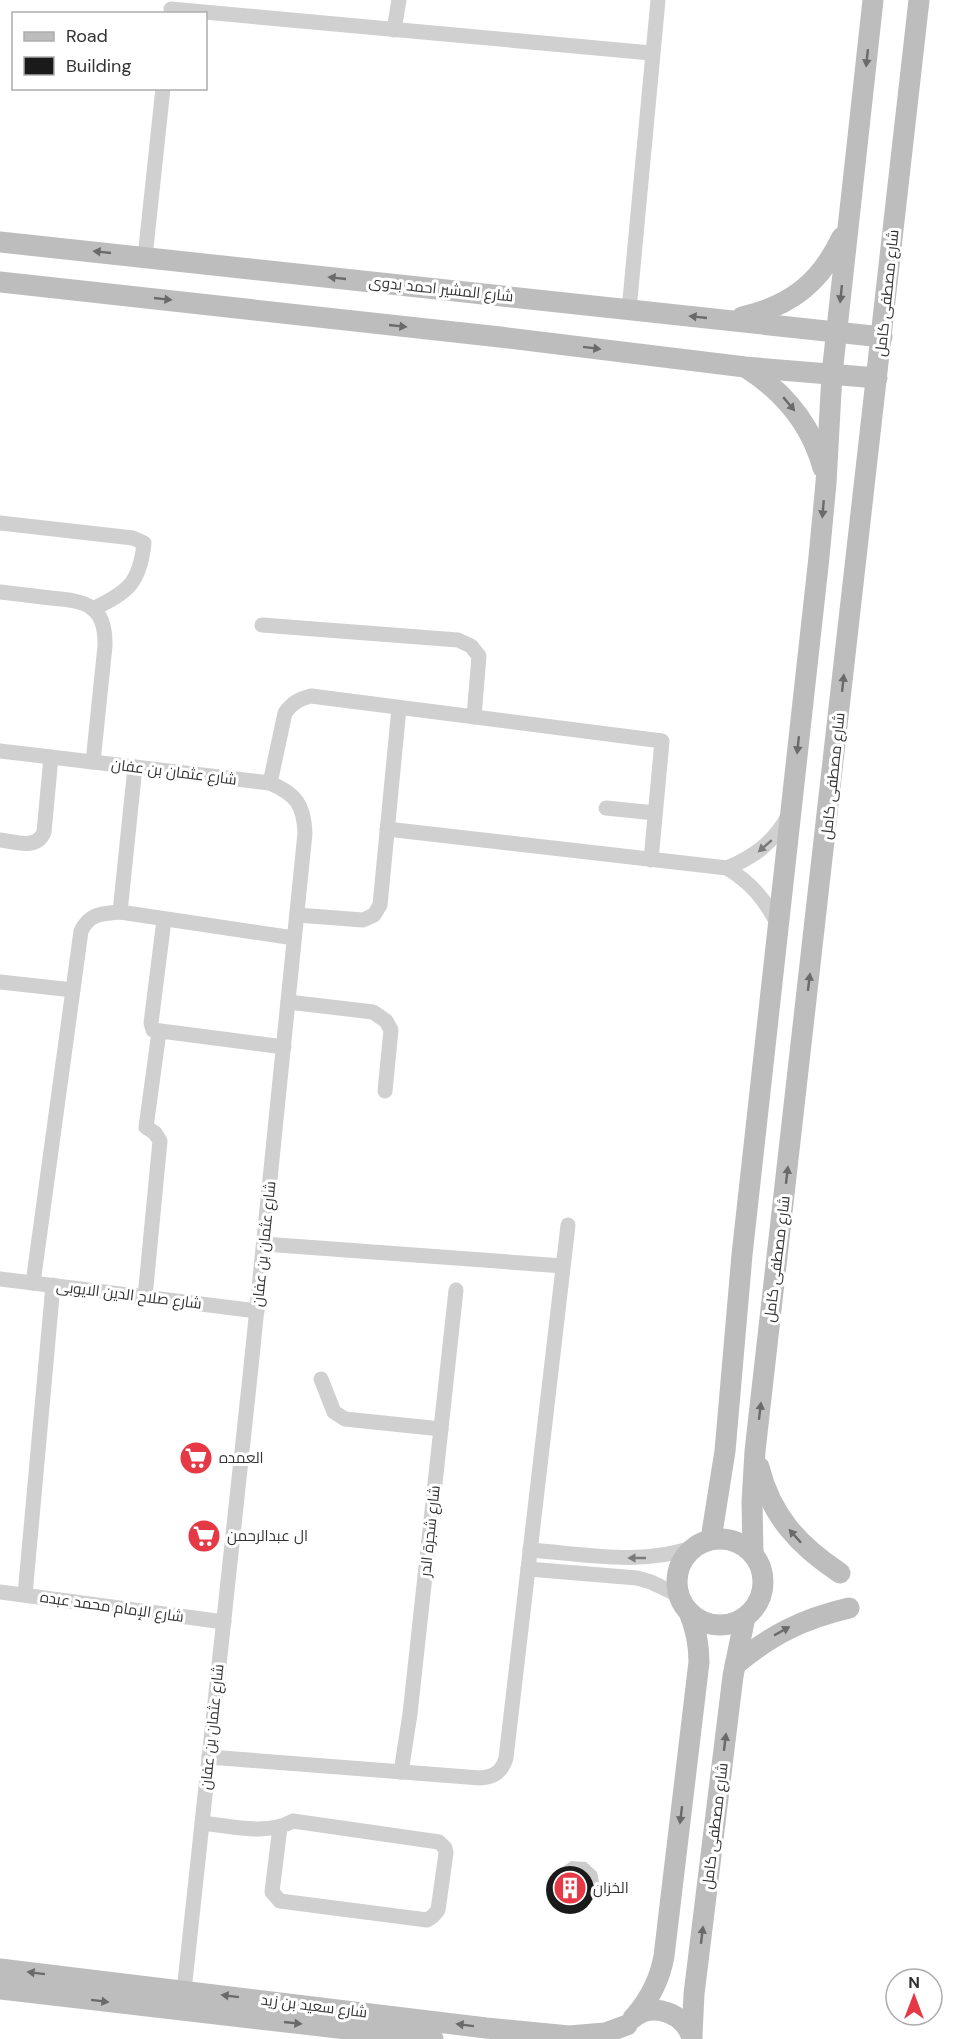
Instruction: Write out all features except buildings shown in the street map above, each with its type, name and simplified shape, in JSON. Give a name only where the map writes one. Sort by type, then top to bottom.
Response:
[{"type":"street","points":[[394,30],[399,0]]},
{"type":"street","points":[[629,310],[651,53],[658,0]]},
{"type":"street","points":[[628,2026],[652,1993],[662,1968],[698,1674],[699,1645],[696,1628],[684,1603],[677,1573],[681,1563],[702,1543],[722,1473],[742,1255],[826,483],[832,374],[873,0]]},
{"type":"street","name":"شارع مصطفى كامل","points":[[753,1553],[755,1451],[920,0]]},
{"type":"street","points":[[171,7],[651,53]]},
{"type":"street","points":[[145,257],[163,90]]},
{"type":"street","points":[[727,321],[767,312],[803,291],[831,261],[849,223]]},
{"type":"street","name":"شارع المشير احمد بدوى","points":[[0,242],[882,337]]},
{"type":"street","points":[[0,282],[500,337],[744,367],[877,378]]},
{"type":"street","points":[[744,367],[775,389],[805,424],[817,449],[826,483]]},
{"type":"street","points":[[0,523],[133,538],[144,543],[141,567],[135,580],[127,590],[93,609]]},
{"type":"street","points":[[0,592],[82,601],[93,609],[101,620],[105,632],[93,762]]},
{"type":"street","points":[[262,625],[458,640],[471,646],[478,656],[474,717]]},
{"type":"street","points":[[270,783],[285,713],[300,699],[311,696],[662,741],[651,860]]},
{"type":"street","points":[[297,915],[363,920],[374,915],[380,905],[399,708]]},
{"type":"street","name":"شارع عثمان بن عفان","points":[[0,751],[270,783],[285,789],[298,801],[304,816],[305,833],[264,1244],[184,1991]]},
{"type":"street","points":[[0,840],[34,843],[41,839],[44,832],[51,758]]},
{"type":"street","points":[[120,912],[135,767]]},
{"type":"street","points":[[606,808],[655,813]]},
{"type":"street","points":[[727,868],[743,861],[772,840],[791,811]]},
{"type":"street","points":[[387,829],[727,868],[758,892],[779,928]]},
{"type":"street","points":[[33,1283],[81,932],[87,920],[100,914],[120,912],[294,938]]},
{"type":"street","points":[[164,920],[151,1023],[153,1030],[284,1047]]},
{"type":"street","points":[[0,982],[73,990]]},
{"type":"street","points":[[288,1002],[373,1012],[386,1021],[391,1030],[386,1091]]},
{"type":"street","points":[[145,1297],[160,1141],[155,1133],[146,1127],[159,1032]]},
{"type":"street","points":[[209,1757],[487,1778],[500,1772],[504,1765],[531,1550],[568,1225]]},
{"type":"street","points":[[264,1244],[563,1266]]},
{"type":"street","name":"شارع صلاح الدين الايوبى","points":[[0,1279],[257,1311]]},
{"type":"street","points":[[25,1595],[54,1285]]},
{"type":"street","name":"شارع شجرة الدر","points":[[401,1772],[410,1714],[456,1290]]},
{"type":"street","points":[[321,1379],[334,1412],[345,1419],[441,1428]]},
{"type":"street","points":[[755,1451],[762,1481],[775,1509],[793,1534],[814,1556],[840,1573]]},
{"type":"street","points":[[722,1473],[729,1486],[736,1488],[744,1487],[753,1477]]},
{"type":"street","points":[[528,1569],[651,1581],[684,1603],[699,1620],[710,1624],[735,1623],[746,1617],[763,1592],[762,1571],[753,1553],[729,1539],[702,1543],[669,1555],[643,1558],[531,1550]]},
{"type":"street","name":"شارع الإمام محمد عبده","points":[[0,1592],[224,1622]]},
{"type":"street","points":[[698,1674],[716,1667],[734,1671],[759,1645],[787,1628],[817,1616],[849,1608]]},
{"type":"street","name":"شارع مصطفى كامل","points":[[692,2037],[697,1973],[734,1671],[746,1617]]},
{"type":"street","points":[[202,1823],[261,1830],[279,1827],[293,1821],[442,1844],[446,1853],[438,1910],[433,1917],[427,1920],[280,1900],[272,1892],[279,1827]]},
{"type":"street","points":[[662,1968],[697,1973]]},
{"type":"street","name":"شارع سعيد بن زيد","points":[[0,1969],[486,2028],[587,2037],[628,2026],[649,2011],[662,2011],[675,2015],[685,2024],[692,2037]]},
{"type":"street","name":"شارع سعيد بن زيد","points":[[0,1989],[433,2039]]},
{"type":"place","name":"العمده","points":[[196,1458]]},
{"type":"place","name":"ال عبدالرحمن","points":[[204,1536]]},
{"type":"place","name":"الخزان","points":[[570,1888]]}]
